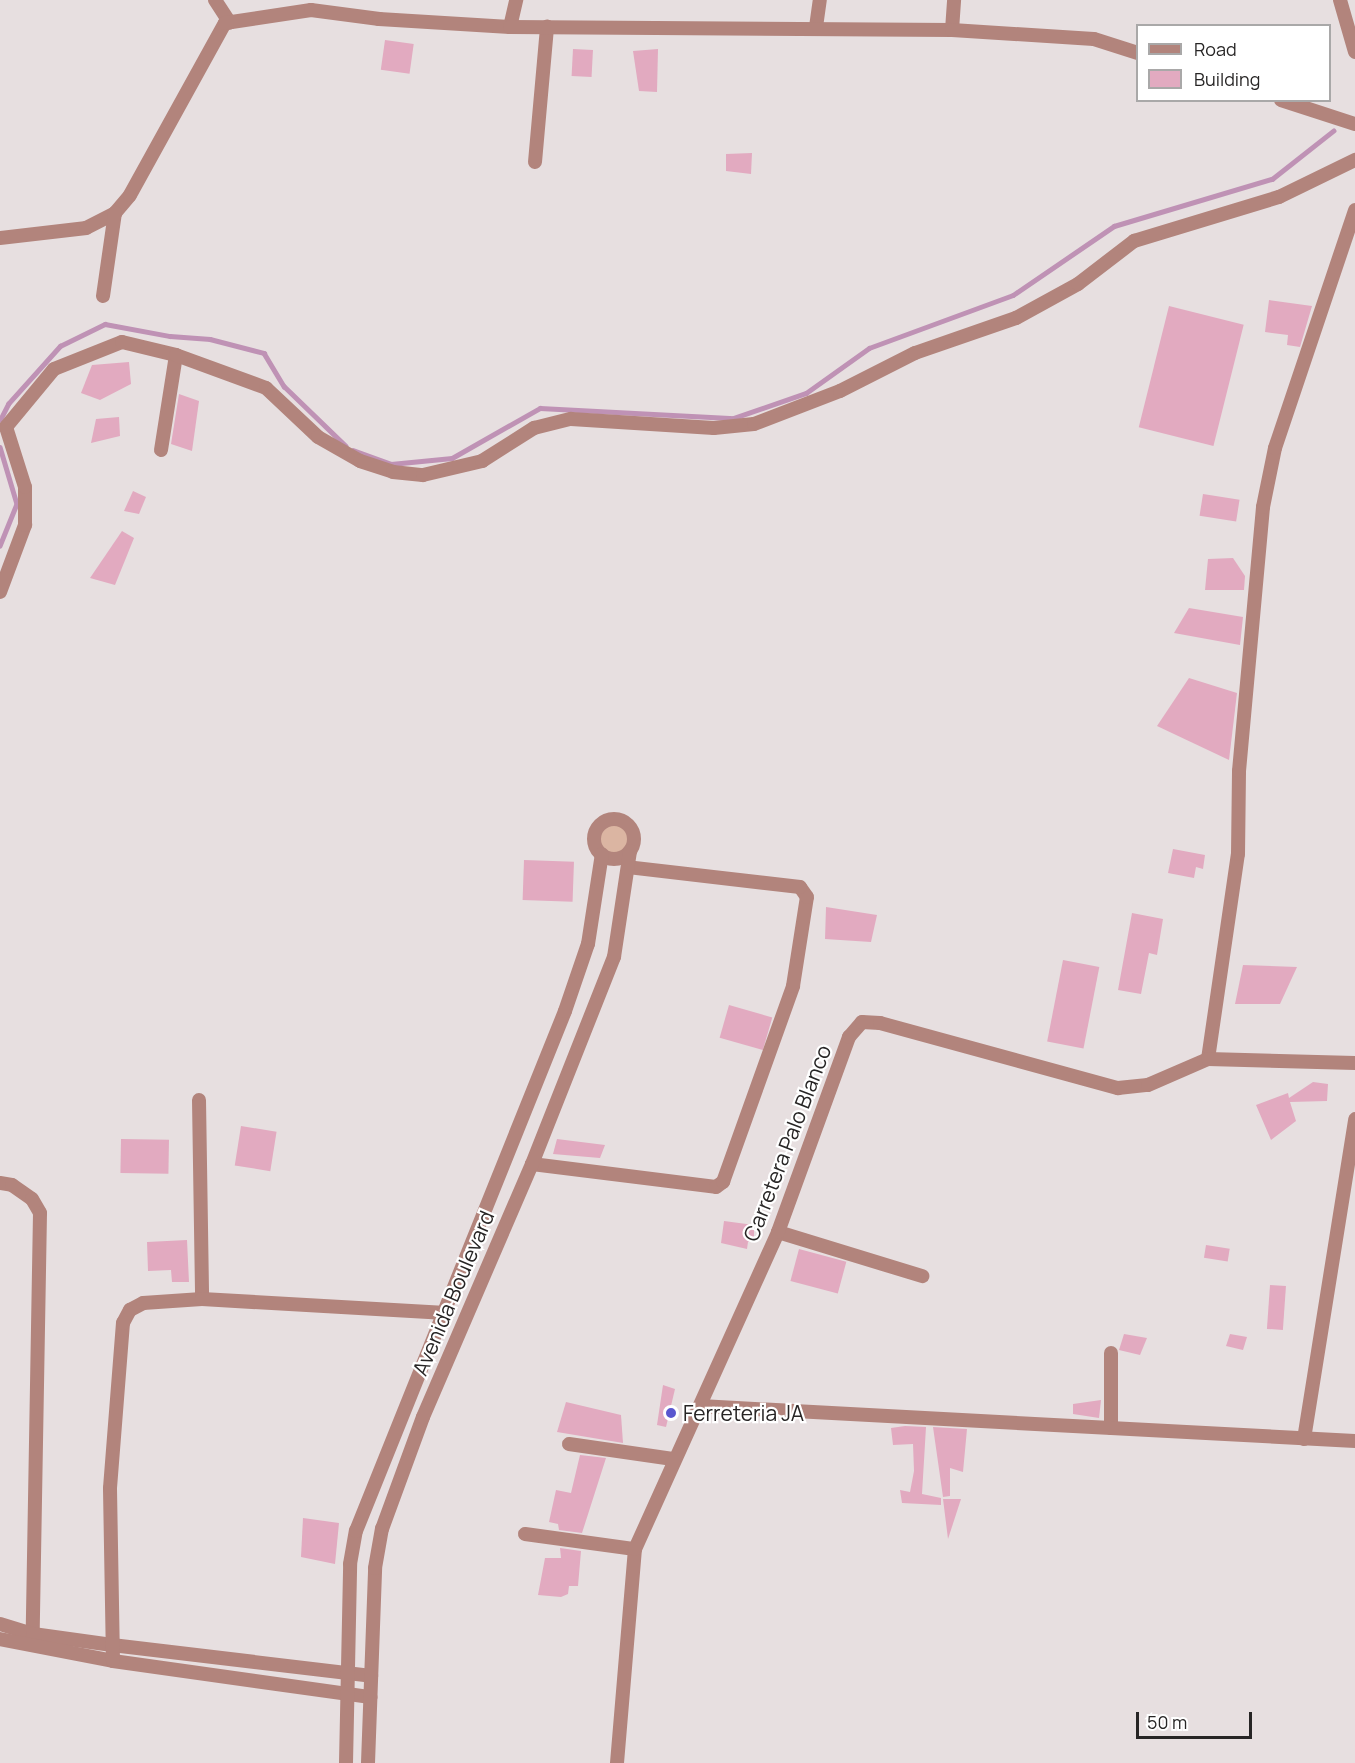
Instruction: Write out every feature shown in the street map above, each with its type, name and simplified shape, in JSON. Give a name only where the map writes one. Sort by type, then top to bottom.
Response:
[{"type":"street","points":[[215,0],[230,23]]},
{"type":"street","points":[[510,27],[516,0]]},
{"type":"street","points":[[816,27],[820,0]]},
{"type":"street","points":[[952,30],[954,0]]},
{"type":"street","points":[[1340,0],[1355,52]]},
{"type":"street","points":[[0,238],[86,228],[115,213],[130,195],[225,23],[311,10],[379,19],[510,27],[816,27],[952,30],[1094,39],[1136,53]]},
{"type":"street","points":[[535,162],[548,27]]},
{"type":"street","points":[[1287,102],[1355,124]]},
{"type":"street","points":[[0,592],[25,525],[25,487],[6,427],[54,369],[122,342],[176,355],[266,388],[318,437],[360,461],[393,472],[423,475],[482,461],[534,428],[571,419],[714,428],[754,424],[840,391],[915,353],[1016,318],[1078,284],[1134,241],[1279,197],[1355,160]]},
{"type":"street","points":[[1208,1059],[1238,854],[1239,771],[1263,507],[1275,448],[1355,210]]},
{"type":"street","points":[[103,296],[115,213]]},
{"type":"street","points":[[161,450],[176,355]]},
{"type":"street","points":[[612,819],[630,826],[634,838],[630,851],[620,858],[602,854],[595,843],[596,830],[612,819]]},
{"type":"street","name":"Avenida Boulevard","points":[[368,1763],[375,1568],[382,1529],[423,1417],[532,1164],[614,957],[630,851]]},
{"type":"street","name":"Avenida Boulevard","points":[[346,1763],[350,1564],[356,1531],[588,944],[602,854]]},
{"type":"street","points":[[532,1164],[716,1187],[723,1182],[793,986],[807,897],[800,887],[628,867]]},
{"type":"street","name":"Carretera Palo Blanco","points":[[617,1763],[635,1549],[778,1232],[849,1037],[862,1022],[880,1023],[1118,1088],[1148,1085],[1208,1059],[1355,1063]]},
{"type":"street","points":[[199,1100],[202,1299]]},
{"type":"street","points":[[1304,1439],[1355,1119]]},
{"type":"street","points":[[0,1183],[12,1185],[32,1199],[40,1213],[33,1634]]},
{"type":"street","points":[[778,1232],[922,1276]]},
{"type":"street","points":[[113,1661],[110,1488],[123,1323],[130,1310],[143,1303],[202,1299],[442,1313]]},
{"type":"street","points":[[1111,1353],[1111,1428]]},
{"type":"street","points":[[700,1406],[1355,1441]]},
{"type":"street","points":[[569,1444],[674,1459]]},
{"type":"street","points":[[525,1534],[635,1549]]},
{"type":"street","points":[[0,1624],[33,1634],[346,1676],[371,1676]]},
{"type":"street","points":[[0,1639],[113,1661],[346,1696],[370,1697]]},
{"type":"shaded area","points":[[615,823],[626,828],[631,839],[626,850],[615,855],[604,850],[599,839],[604,828]]},
{"type":"building","points":[[385,40],[414,44],[410,74],[381,70]]},
{"type":"building","points":[[573,49],[593,50],[592,77],[572,76]]},
{"type":"building","points":[[658,49],[657,92],[639,91],[633,51]]},
{"type":"building","points":[[752,153],[751,174],[726,171],[726,154]]},
{"type":"building","points":[[1269,300],[1312,306],[1300,347],[1287,345],[1288,335],[1265,332]]},
{"type":"building","points":[[1169,306],[1244,325],[1213,446],[1139,427]]},
{"type":"building","points":[[129,362],[131,384],[100,400],[81,393],[92,365]]},
{"type":"building","points":[[179,394],[199,401],[192,451],[171,444]]},
{"type":"building","points":[[119,417],[120,436],[91,443],[96,419]]},
{"type":"building","points":[[133,491],[146,497],[139,514],[124,511]]},
{"type":"building","points":[[1203,494],[1240,500],[1236,522],[1200,516]]},
{"type":"building","points":[[122,531],[134,538],[115,585],[90,578]]},
{"type":"building","points":[[1233,558],[1245,576],[1244,590],[1205,590],[1208,559]]},
{"type":"building","points":[[1189,608],[1243,617],[1240,645],[1174,633]]},
{"type":"building","points":[[1189,678],[1237,693],[1229,760],[1157,726]]},
{"type":"building","points":[[1173,849],[1205,855],[1203,869],[1196,867],[1194,878],[1168,873]]},
{"type":"building","points":[[524,860],[574,862],[573,902],[523,900]]},
{"type":"building","points":[[826,907],[877,915],[871,942],[825,939]]},
{"type":"building","points":[[1132,913],[1163,919],[1157,955],[1149,953],[1141,994],[1118,990]]},
{"type":"building","points":[[1063,960],[1099,967],[1083,1049],[1047,1041]]},
{"type":"building","points":[[1243,965],[1297,967],[1280,1004],[1235,1004]]},
{"type":"building","points":[[729,1005],[772,1017],[763,1050],[720,1038]]},
{"type":"building","points":[[1313,1082],[1328,1084],[1327,1101],[1290,1102],[1296,1121],[1271,1140],[1256,1105],[1288,1093],[1289,1098]]},
{"type":"building","points":[[241,1126],[277,1132],[270,1171],[235,1166]]},
{"type":"building","points":[[121,1139],[169,1140],[168,1174],[120,1173]]},
{"type":"building","points":[[557,1139],[605,1145],[600,1158],[553,1154]]},
{"type":"building","points":[[724,1221],[754,1225],[754,1242],[748,1242],[747,1249],[721,1243]]},
{"type":"building","points":[[187,1240],[189,1282],[172,1282],[171,1270],[148,1271],[147,1242]]},
{"type":"building","points":[[1206,1245],[1230,1249],[1228,1262],[1204,1258]]},
{"type":"building","points":[[799,1249],[846,1262],[838,1294],[790,1281]]},
{"type":"building","points":[[1270,1285],[1286,1286],[1283,1330],[1267,1329]]},
{"type":"building","points":[[1124,1334],[1147,1338],[1140,1355],[1119,1350]]},
{"type":"building","points":[[1230,1334],[1247,1337],[1243,1350],[1226,1346]]},
{"type":"building","points":[[663,1385],[675,1389],[666,1427],[657,1425]]},
{"type":"building","points":[[1101,1400],[1099,1418],[1073,1414],[1073,1404]]},
{"type":"building","points":[[566,1402],[621,1415],[623,1443],[557,1432]]},
{"type":"building","points":[[926,1427],[922,1494],[941,1498],[941,1505],[902,1503],[900,1490],[910,1492],[914,1471],[913,1444],[893,1445],[891,1428]]},
{"type":"building","points":[[933,1427],[967,1429],[963,1472],[950,1468],[950,1496],[943,1497]]},
{"type":"building","points":[[580,1455],[606,1458],[582,1533],[559,1530],[558,1524],[549,1522],[556,1490],[571,1493]]},
{"type":"building","points":[[943,1499],[961,1499],[948,1539]]},
{"type":"building","points":[[303,1518],[339,1523],[335,1564],[301,1557]]},
{"type":"building","points":[[560,1548],[581,1551],[578,1586],[569,1586],[568,1594],[561,1597],[538,1595],[545,1558],[561,1558]]},
{"type":"waterway","points":[[353,450],[391,464],[452,458],[540,408],[734,418],[806,393],[869,348],[1013,295],[1114,226],[1272,179],[1333,131]]},
{"type":"waterway","points":[[0,420],[8,404],[60,346],[105,324],[170,336],[210,339],[264,353],[284,386],[346,446]]},
{"type":"waterway","points":[[0,447],[17,504],[0,546]]},
{"type":"place","name":"Ferreteria JA","points":[[671,1413]]}]
